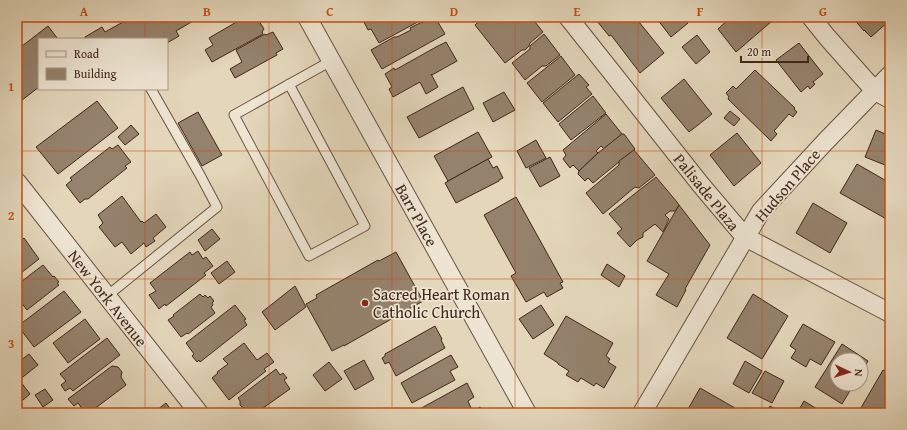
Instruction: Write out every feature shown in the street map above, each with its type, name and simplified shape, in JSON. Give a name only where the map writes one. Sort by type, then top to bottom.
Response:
[{"type":"street","name":"Barr Place","points":[[307,17],[527,413]]},
{"type":"street","name":"Palisade Plaza","points":[[568,17],[701,186],[745,237],[890,313]]},
{"type":"street","points":[[810,17],[882,95]]},
{"type":"street","name":"Hudson Place","points":[[642,413],[760,211],[825,142],[882,95],[890,75]]},
{"type":"street","name":"New York Avenue","points":[[17,182],[199,413]]},
{"type":"lane","points":[[289,84],[365,226],[309,256],[234,115],[289,84],[331,61]]},
{"type":"lane","points":[[107,296],[217,207],[152,90]]},
{"type":"building","points":[[120,17],[200,17],[176,31],[179,36],[168,42],[168,38],[85,37],[102,27],[105,32],[123,22]]},
{"type":"building","points":[[245,17],[260,17],[262,19],[259,21],[264,29],[262,32],[263,34],[212,62],[205,50],[213,45],[209,38]]},
{"type":"building","points":[[365,17],[425,18],[379,43],[371,29],[368,30],[363,20],[366,19]]},
{"type":"building","points":[[432,17],[435,17],[445,34],[382,69],[371,50],[394,37],[411,30],[410,28]]},
{"type":"building","points":[[484,17],[531,17],[543,32],[530,43],[525,50],[522,50],[505,63],[475,25]]},
{"type":"building","points":[[602,17],[635,17],[664,53],[640,73],[611,35],[609,36],[597,21]]},
{"type":"building","points":[[660,17],[684,17],[688,23],[671,37],[657,19]]},
{"type":"building","points":[[731,17],[775,17],[736,52],[718,29]]},
{"type":"building","points":[[852,17],[890,17],[890,20],[871,37]]},
{"type":"building","points":[[48,26],[57,38],[38,38],[38,88],[17,104],[17,50]]},
{"type":"building","points":[[273,32],[283,49],[276,53],[277,55],[235,78],[230,69],[242,62],[236,50],[265,34],[266,35]]},
{"type":"building","points":[[544,34],[560,55],[546,66],[542,66],[525,80],[512,63],[530,49],[530,46]]},
{"type":"building","points":[[697,35],[710,52],[696,64],[682,47]]},
{"type":"building","points":[[446,42],[457,61],[432,75],[431,74],[438,87],[426,94],[420,82],[393,97],[389,89],[392,87],[385,74]]},
{"type":"building","points":[[799,43],[823,74],[813,82],[815,84],[810,89],[808,86],[801,92],[776,60]]},
{"type":"building","points":[[561,56],[575,75],[542,102],[527,83]]},
{"type":"building","points":[[755,70],[795,108],[794,109],[797,112],[793,117],[789,114],[774,131],[777,134],[771,141],[728,99],[729,97],[726,93],[733,86],[736,89]]},
{"type":"building","points":[[579,74],[589,85],[586,87],[592,94],[558,122],[543,103]]},
{"type":"building","points":[[684,79],[712,114],[689,132],[661,98]]},
{"type":"building","points":[[463,87],[474,109],[419,138],[407,117]]},
{"type":"building","points":[[504,92],[515,110],[493,122],[483,103]]},
{"type":"building","points":[[593,96],[606,113],[571,140],[559,124]]},
{"type":"building","points":[[97,101],[118,128],[58,174],[36,147]]},
{"type":"building","points":[[730,111],[740,119],[734,126],[724,118]]},
{"type":"building","points":[[198,112],[222,155],[202,166],[178,123]]},
{"type":"building","points":[[606,114],[622,134],[604,149],[601,146],[596,151],[598,153],[579,171],[573,165],[570,168],[563,159],[566,155],[563,150]]},
{"type":"building","points":[[131,125],[139,134],[125,145],[118,137]]},
{"type":"building","points":[[876,130],[890,136],[890,167],[865,157]]},
{"type":"building","points":[[478,132],[492,157],[448,181],[434,156]]},
{"type":"building","points":[[737,133],[761,163],[734,186],[710,155]]},
{"type":"building","points":[[624,134],[635,149],[593,183],[588,178],[585,181],[578,174],[579,171],[598,153]]},
{"type":"building","points":[[536,140],[546,158],[526,168],[517,151]]},
{"type":"building","points":[[118,145],[131,162],[125,166],[127,168],[88,199],[85,199],[80,203],[66,185],[72,180],[70,178],[110,147],[112,149]]},
{"type":"building","points":[[634,150],[655,175],[639,188],[635,187],[603,214],[586,193],[619,165],[619,161]]},
{"type":"building","points":[[550,157],[560,176],[540,187],[529,168]]},
{"type":"building","points":[[488,159],[493,168],[497,166],[503,178],[456,203],[445,183]]},
{"type":"building","points":[[857,164],[890,183],[890,221],[840,193]]},
{"type":"building","points":[[656,177],[679,205],[676,211],[670,211],[665,215],[669,219],[663,232],[655,224],[643,233],[643,237],[637,240],[630,247],[617,233],[622,229],[609,214]]},
{"type":"building","points":[[122,196],[141,222],[142,221],[144,223],[156,214],[166,227],[153,238],[155,241],[146,247],[144,243],[131,254],[122,242],[115,247],[99,227],[103,223],[98,215]]},
{"type":"building","points":[[516,197],[563,282],[560,283],[563,288],[547,297],[544,292],[526,302],[511,276],[516,273],[484,215]]},
{"type":"building","points":[[813,203],[847,223],[830,253],[796,233]]},
{"type":"building","points":[[679,205],[710,245],[685,289],[686,290],[677,307],[656,295],[669,274],[647,261]]},
{"type":"building","points":[[212,229],[220,239],[205,251],[198,240]]},
{"type":"building","points":[[24,238],[39,259],[17,276],[17,244]]},
{"type":"building","points":[[198,251],[203,259],[206,257],[213,266],[204,273],[206,275],[166,306],[165,304],[159,309],[149,295],[156,291],[150,283],[190,252],[192,255]]},
{"type":"building","name":"Sacred Heart Roman Catholic Church","points":[[396,252],[423,301],[344,346],[332,351],[306,304],[317,298],[316,295],[378,260],[379,261]]},
{"type":"building","points":[[227,261],[235,272],[219,284],[211,273]]},
{"type":"building","points":[[607,264],[625,276],[619,287],[601,275]]},
{"type":"building","points":[[43,265],[59,282],[57,283],[59,285],[27,310],[17,297],[17,285]]},
{"type":"building","points":[[295,286],[306,307],[275,330],[262,312]]},
{"type":"building","points":[[64,291],[81,312],[34,347],[18,326]]},
{"type":"building","points":[[200,294],[203,297],[205,295],[208,298],[210,296],[214,301],[211,307],[215,313],[188,334],[187,333],[181,337],[168,320]]},
{"type":"building","points":[[753,294],[788,316],[762,359],[727,338]]},
{"type":"building","points":[[235,305],[246,319],[244,320],[247,325],[200,362],[199,360],[197,362],[192,356],[194,354],[186,343]]},
{"type":"building","points":[[541,305],[554,325],[533,339],[519,319]]},
{"type":"building","points":[[566,316],[613,343],[606,356],[610,359],[608,362],[616,367],[604,388],[596,383],[594,386],[581,378],[578,382],[566,375],[569,371],[544,354]]},
{"type":"building","points":[[85,319],[100,339],[68,363],[53,343]]},
{"type":"building","points":[[803,324],[835,342],[821,365],[810,359],[806,367],[791,358],[796,350],[790,346]]},
{"type":"building","points":[[435,326],[445,348],[396,376],[389,362],[385,364],[382,358],[385,354]]},
{"type":"building","points":[[107,338],[120,355],[73,391],[70,388],[65,391],[61,385],[66,381],[60,374]]},
{"type":"building","points":[[244,343],[257,360],[267,353],[274,362],[264,369],[266,371],[229,400],[212,378],[218,373],[217,372],[228,364],[223,359]]},
{"type":"building","points":[[842,344],[854,352],[837,352]]},
{"type":"building","points":[[29,354],[38,365],[19,380],[17,377],[17,363]]},
{"type":"building","points":[[451,355],[458,367],[450,371],[455,380],[412,403],[401,383]]},
{"type":"building","points":[[364,360],[374,379],[355,390],[344,371]]},
{"type":"building","points":[[745,361],[762,371],[749,393],[733,384]]},
{"type":"building","points":[[329,362],[342,379],[325,391],[313,375]]},
{"type":"building","points":[[829,365],[829,392],[849,392],[842,404],[815,387]]},
{"type":"building","points":[[112,366],[118,367],[122,372],[121,377],[126,385],[89,413],[85,413],[78,403],[74,406],[68,399]]},
{"type":"building","points":[[276,369],[280,375],[283,373],[287,378],[284,380],[290,389],[256,413],[241,413],[240,412],[245,408],[240,405],[238,398]]},
{"type":"building","points":[[883,370],[890,374],[890,413],[858,413]]},
{"type":"building","points":[[765,371],[784,381],[772,403],[752,393]]},
{"type":"building","points":[[17,377],[30,394],[17,405]]},
{"type":"building","points":[[467,383],[474,397],[468,401],[471,408],[463,413],[417,413],[416,411]]},
{"type":"building","points":[[700,388],[735,408],[732,413],[690,413],[687,411]]},
{"type":"building","points":[[45,389],[53,400],[43,407],[35,395]]},
{"type":"building","points":[[804,401],[822,412],[822,413],[797,413]]},
{"type":"building","points":[[166,403],[173,413],[153,413]]},
{"type":"building","points":[[770,406],[782,413],[765,413]]},
{"type":"building","points":[[480,407],[484,413],[466,413],[472,410],[473,411]]},
{"type":"building","points":[[279,408],[282,412],[286,409],[289,413],[272,413]]},
{"type":"place","name":"Sacred Heart Roman Catholic Church","points":[[365,303]]}]
